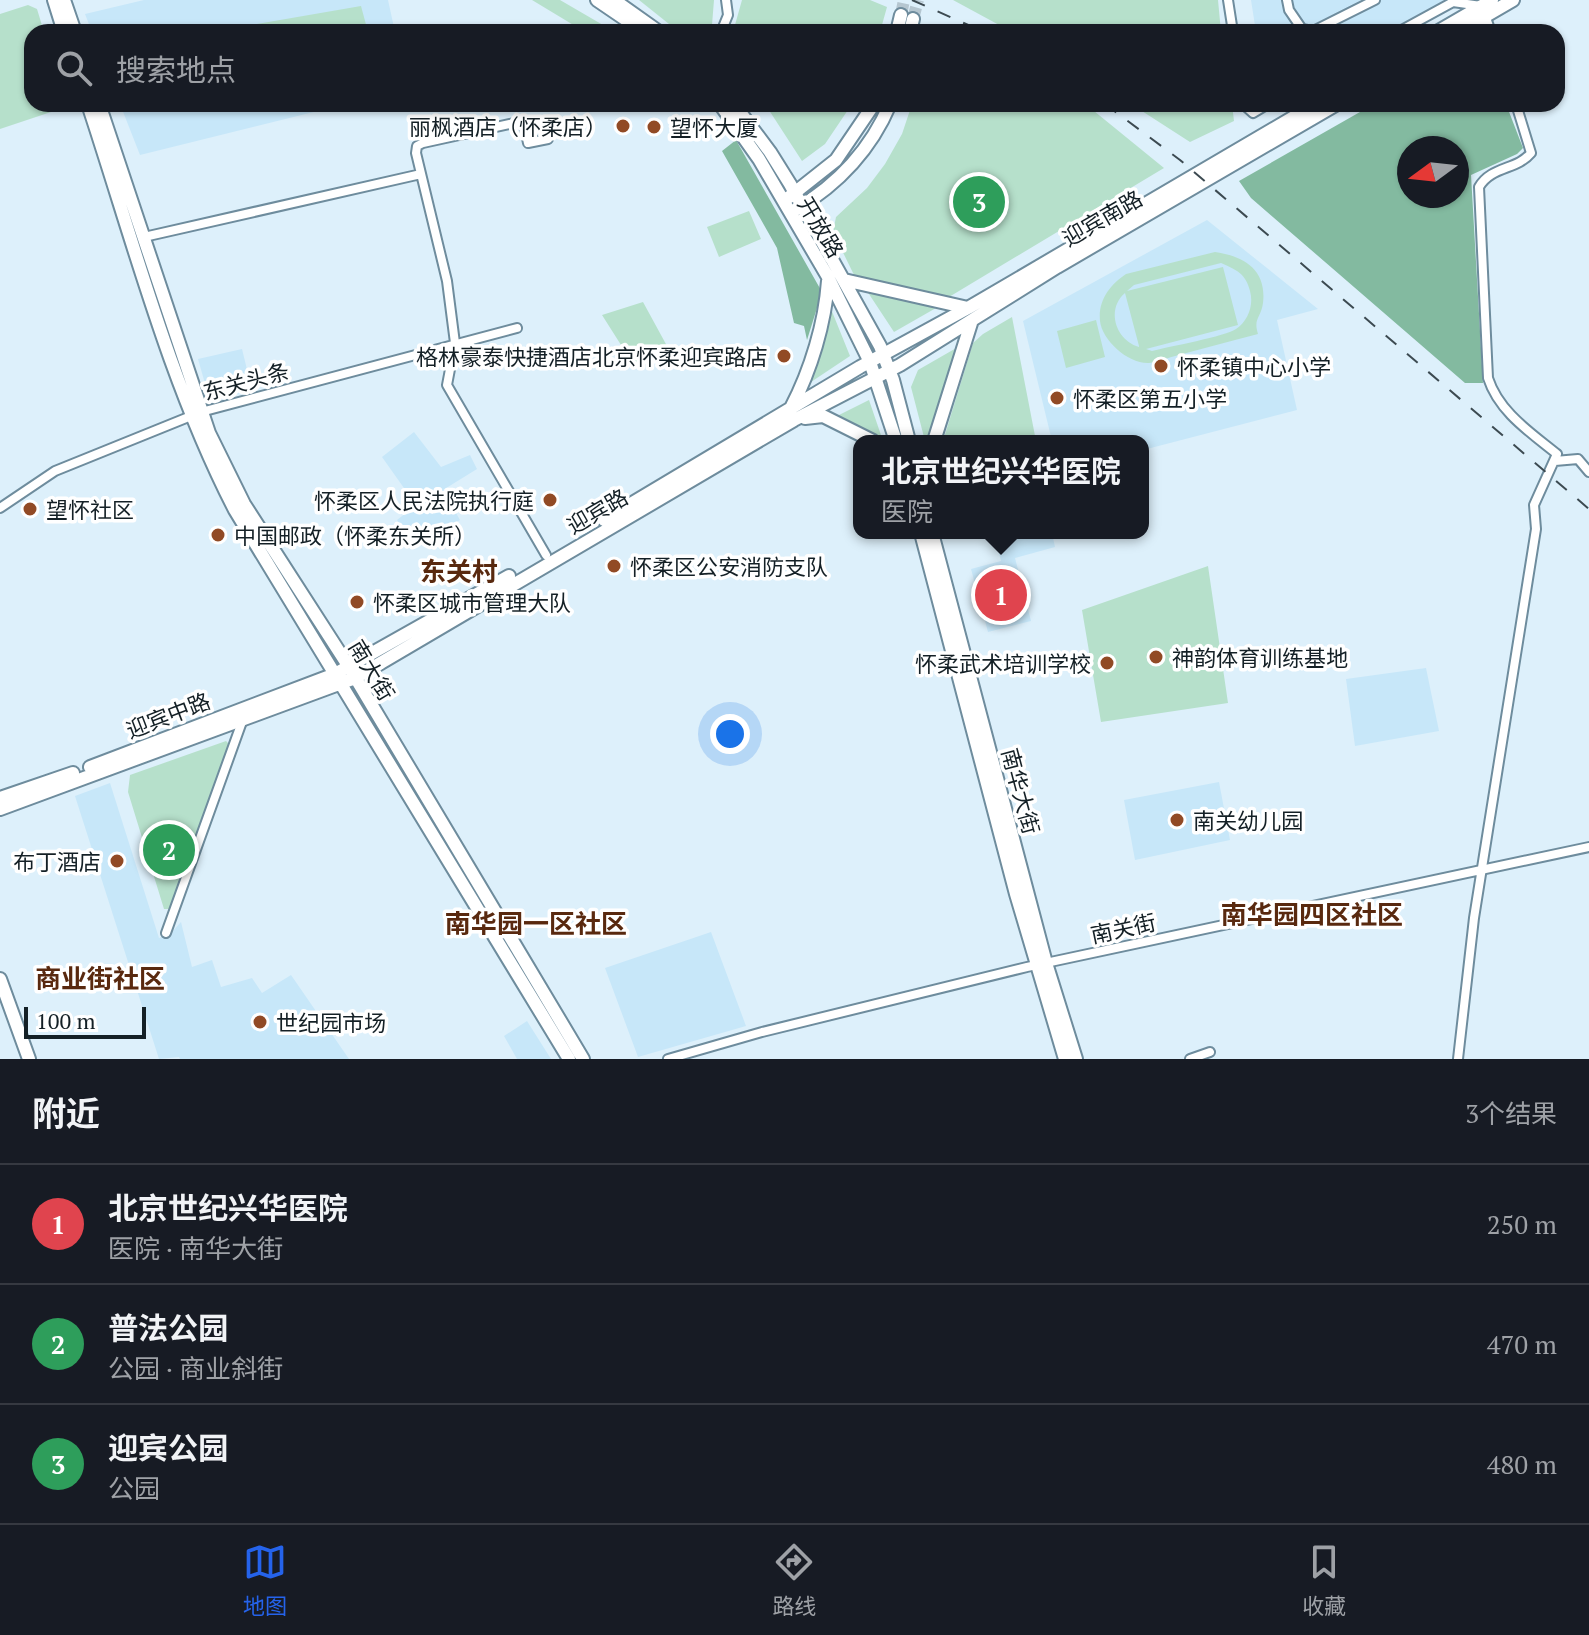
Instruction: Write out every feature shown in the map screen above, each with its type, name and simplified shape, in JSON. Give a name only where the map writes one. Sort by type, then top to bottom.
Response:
[{"type":"main road","points":[[54,0],[62,24]]},
{"type":"main road","points":[[64,0],[72,24]]},
{"type":"main road","points":[[597,0],[632,24]]},
{"type":"main road","points":[[614,0],[648,24]]},
{"type":"main road","points":[[1451,24],[1485,5],[1513,0]]},
{"type":"main road","points":[[1466,24],[1485,5]]},
{"type":"main road","name":"南大街","points":[[91,112],[196,414],[235,510],[569,1059]]},
{"type":"main road","name":"南大街","points":[[102,112],[144,237],[196,414],[209,433],[244,504],[352,673],[583,1059]]},
{"type":"main road","name":"开放路","points":[[726,112],[844,280],[890,370]]},
{"type":"main road","name":"开放路","points":[[740,112],[770,152],[791,204],[876,377]]},
{"type":"main road","points":[[791,204],[836,160],[869,112]]},
{"type":"main road","points":[[791,204],[856,161],[887,112]]},
{"type":"main road","name":"迎宾南路","points":[[890,370],[970,314],[1303,112]]},
{"type":"main road","name":"迎宾南路","points":[[870,362],[970,314],[1057,267],[1323,112]]},
{"type":"main road","points":[[828,277],[825,311],[791,416],[823,416],[861,435]]},
{"type":"main road","points":[[844,280],[970,314],[936,435]]},
{"type":"main road","name":"迎宾路","points":[[352,673],[791,416],[870,362]]},
{"type":"main road","points":[[894,435],[876,377],[890,370],[907,435]]},
{"type":"main road","name":"迎宾路","points":[[352,673],[546,555],[791,416],[876,377]]},
{"type":"main road","name":"南华大街","points":[[923,539],[1041,964],[1076,1059]]},
{"type":"main road","name":"南华大街","points":[[934,539],[1065,1059]]},
{"type":"main road","name":"迎宾中路","points":[[0,809],[243,719],[352,673]]},
{"type":"main road","name":"迎宾中路","points":[[0,798],[338,679]]},
{"type":"main road","points":[[0,979],[29,1059]]},
{"type":"main road","points":[[0,997],[22,1059]]},
{"type":"street","points":[[724,24],[728,15],[726,0]]},
{"type":"street","points":[[1228,0],[1232,24]]},
{"type":"street","points":[[1287,0],[1289,10],[1299,24]]},
{"type":"street","points":[[1327,24],[1375,0]]},
{"type":"street","points":[[1413,24],[1453,2],[1485,5]]},
{"type":"street","points":[[1458,1059],[1483,869],[1536,529],[1534,505],[1557,454],[1513,418],[1494,395],[1488,378],[1479,187],[1485,177],[1524,161],[1531,153],[1518,112]]},
{"type":"street","points":[[546,555],[447,385],[455,343],[447,281],[416,153],[417,146],[423,143],[523,121],[528,143],[548,139]]},
{"type":"street","points":[[144,237],[421,174]]},
{"type":"street","name":"东关头条","points":[[0,508],[55,471],[196,414],[517,328]]},
{"type":"street","points":[[1555,461],[1578,459],[1589,472]]},
{"type":"street","points":[[166,933],[243,719]]},
{"type":"street","name":"南关街","points":[[668,1059],[762,1032],[1041,964],[1589,847]]},
{"type":"street","points":[[1190,1059],[1210,1052]]},
{"type":"shaded area","points":[[144,0],[388,0],[393,24],[89,24],[85,14]]},
{"type":"shaded area","points":[[1251,0],[1448,0],[1404,24],[1255,24]]},
{"type":"shaded area","points":[[123,112],[314,112],[140,155]]},
{"type":"shaded area","name":"怀柔镇中心小学","points":[[1207,220],[1318,309],[1277,320],[1297,410],[1149,448],[1149,435],[1051,435],[1023,321]]},
{"type":"shaded area","points":[[242,349],[252,390],[210,401],[198,359]]},
{"type":"shaded area","points":[[414,432],[441,467],[470,455],[477,469],[443,490],[460,520],[412,546],[397,520],[416,505],[382,457]]},
{"type":"shaded area","points":[[996,539],[1053,539],[1055,547],[1015,558],[1031,621],[988,632],[971,569],[1001,561]]},
{"type":"shaded area","points":[[1426,668],[1439,731],[1355,746],[1346,679]]},
{"type":"shaded area","name":"南关幼儿园","points":[[1219,782],[1230,840],[1135,860],[1124,800]]},
{"type":"shaded area","points":[[110,783],[159,938],[171,933],[181,922],[192,967],[212,960],[221,987],[252,978],[262,993],[291,975],[349,1059],[159,1059],[75,796]]},
{"type":"shaded area","points":[[711,932],[746,1026],[638,1057],[605,968]]},
{"type":"shaded area","points":[[527,1021],[551,1059],[517,1059],[504,1036]]},
{"type":"green space","points":[[532,0],[560,0],[601,24],[572,24]]},
{"type":"green space","points":[[639,0],[714,0],[712,24],[669,24]]},
{"type":"green space","points":[[742,0],[870,0],[887,7],[882,24],[735,24]]},
{"type":"green space","points":[[953,0],[1218,0],[1220,24],[997,24]]},
{"type":"green space","points":[[28,5],[37,9],[42,24],[24,24],[24,112],[51,112],[0,129],[0,14]]},
{"type":"green space","points":[[361,6],[366,24],[256,24]]},
{"type":"green space","points":[[770,112],[847,112],[825,144],[802,161]]},
{"type":"green space","points":[[909,112],[1095,112],[1164,168],[949,297],[855,277],[833,232],[836,217],[867,188],[902,134]]},
{"type":"green space","points":[[1143,112],[1233,112],[1234,121],[1190,142]]},
{"type":"green space","points":[[1360,112],[1509,112],[1523,148],[1517,154],[1471,175],[1483,383],[1465,383],[1251,198],[1239,181]]},
{"type":"green space","points":[[736,140],[822,292],[807,340],[804,326],[794,323],[777,248],[722,151]]},
{"type":"green space","points":[[749,211],[761,239],[719,257],[707,227]]},
{"type":"green space","points":[[1215,252],[1244,261],[1257,273],[1263,291],[1257,321],[1258,334],[1149,363],[1133,360],[1111,343],[1100,321],[1106,294],[1126,274]],"holes":[[[1221,263],[1240,273],[1248,285],[1251,302],[1244,322],[1221,335],[1152,351],[1146,349],[1238,325],[1223,267],[1127,291],[1134,285]],[[1125,293],[1139,346],[1139,347],[1124,338],[1116,323],[1116,307]]]},
{"type":"green space","points":[[867,291],[936,308],[894,332]]},
{"type":"green space","points":[[643,302],[667,346],[635,367],[602,315]]},
{"type":"green space","points":[[831,309],[850,356],[808,384]]},
{"type":"green space","points":[[1012,317],[1035,435],[945,435],[973,343]]},
{"type":"green space","points":[[1096,320],[1105,357],[1066,368],[1057,331]]},
{"type":"green space","points":[[958,347],[932,435],[923,435],[911,387],[918,370]]},
{"type":"green space","points":[[869,400],[881,435],[866,435],[833,418]]},
{"type":"green space","name":"神韵体育训练基地","points":[[1208,566],[1228,703],[1101,722],[1082,610]]},
{"type":"green space","points":[[226,741],[230,745],[170,909],[164,909],[128,792],[130,775]]},
{"type":"tunnel","points":[[901,15],[904,0]]},
{"type":"tunnel","points":[[913,19],[918,0]]},
{"type":"railway","points":[[912,0],[966,24]]},
{"type":"railway","points":[[1116,112],[1180,160],[1589,509]]},
{"type":"place","name":"丽枫酒店（怀柔店）","points":[[623,126]]},
{"type":"place","name":"望怀大厦","points":[[654,127]]},
{"type":"place","name":"迎宾公园","points":[[979,202]]},
{"type":"place","name":"格林豪泰快捷酒店北京怀柔迎宾路店","points":[[784,356]]},
{"type":"place","name":"怀柔镇中心小学","points":[[1161,366]]},
{"type":"place","name":"怀柔区第五小学","points":[[1057,398]]},
{"type":"place","name":"怀柔区人民法院执行庭","points":[[550,500]]},
{"type":"place","name":"望怀社区","points":[[30,509]]},
{"type":"place","name":"中国邮政（怀柔东关所）","points":[[218,535]]},
{"type":"place","name":"怀柔区公安消防支队","points":[[614,566]]},
{"type":"place","name":"北京世纪兴华医院","points":[[1001,595]]},
{"type":"place","name":"怀柔区城市管理大队","points":[[357,602]]},
{"type":"place","name":"神韵体育训练基地","points":[[1156,657]]},
{"type":"place","name":"怀柔武术培训学校","points":[[1107,663]]},
{"type":"place","name":"南关幼儿园","points":[[1177,820]]},
{"type":"place","name":"普法公园","points":[[169,850]]},
{"type":"place","name":"布丁酒店","points":[[117,861]]},
{"type":"place","name":"世纪园市场","points":[[260,1022]]},
{"type":"district","name":"东关村","points":[[459,571]]},
{"type":"district","name":"南华园四区社区","points":[[1312,914]]},
{"type":"district","name":"南华园一区社区","points":[[536,923]]},
{"type":"district","name":"商业街社区","points":[[100,978]]}]
